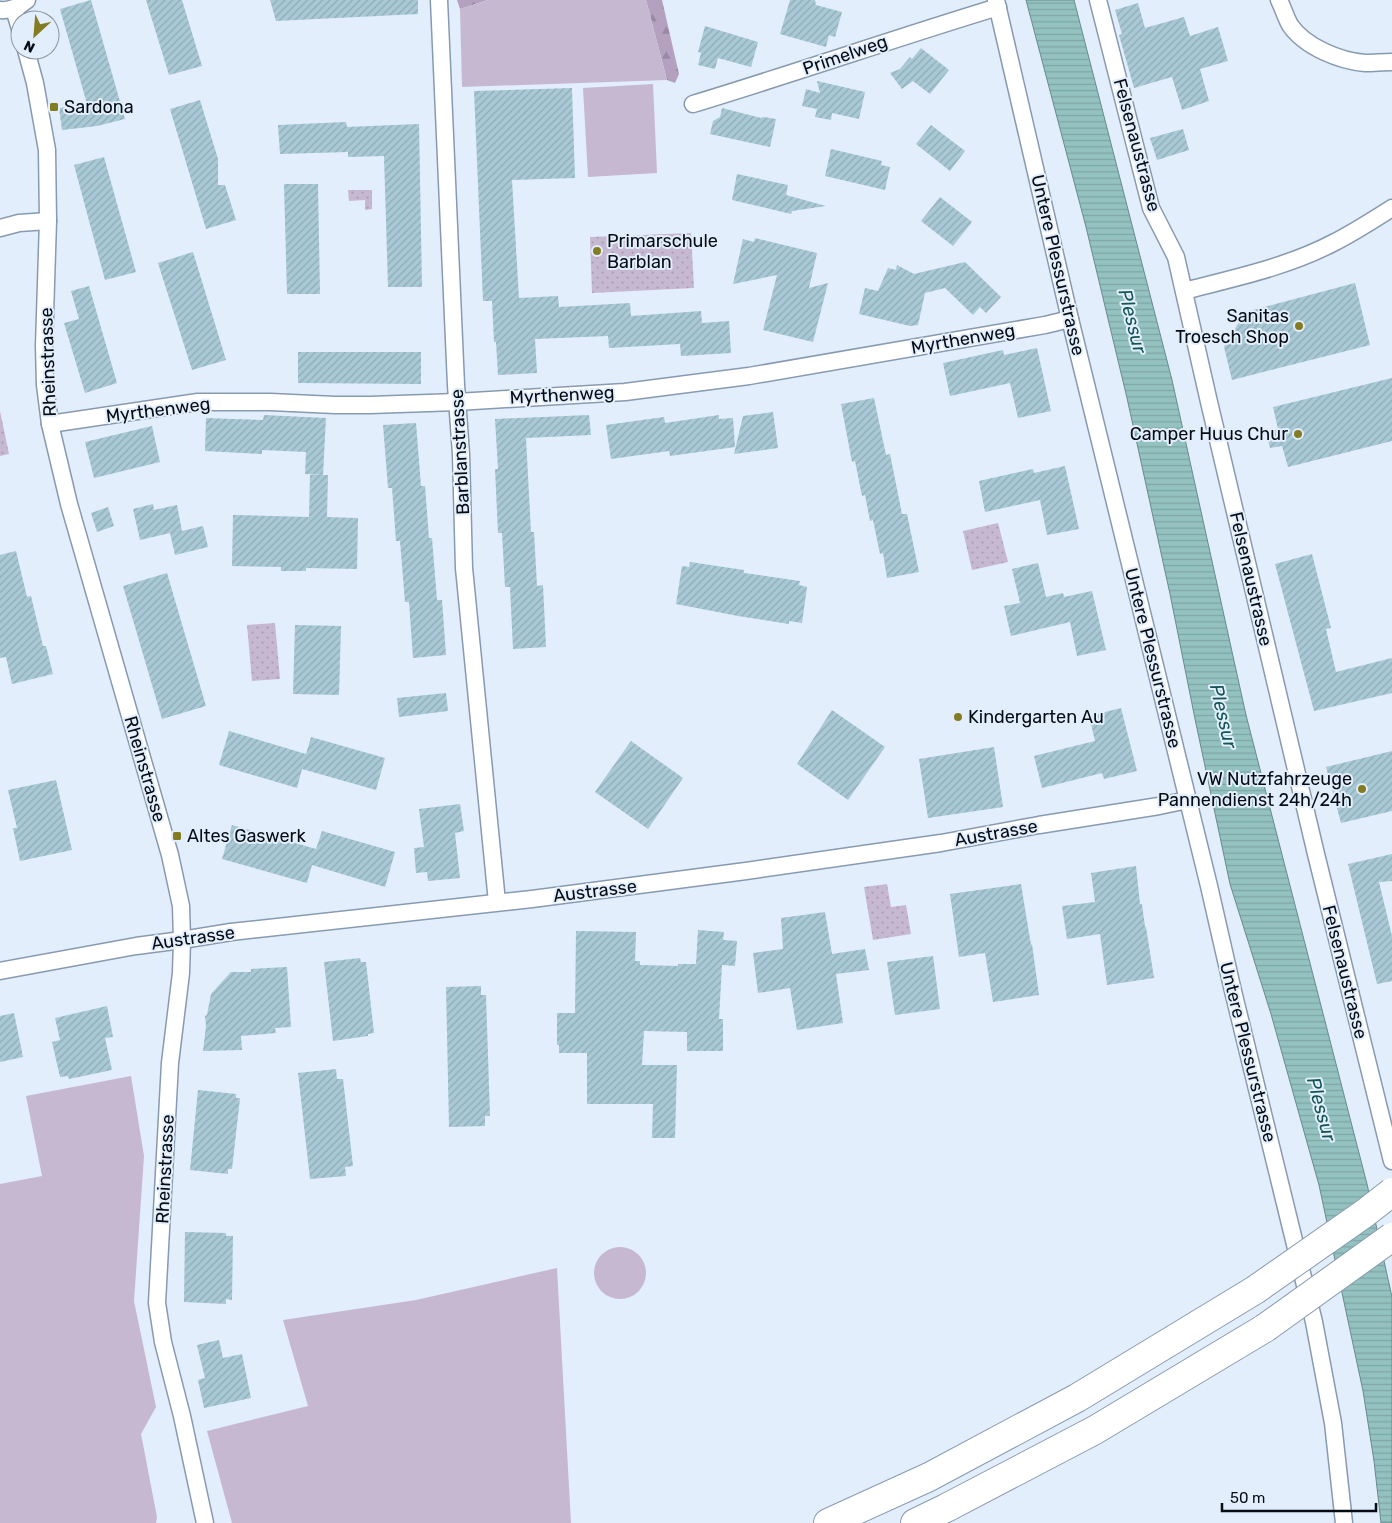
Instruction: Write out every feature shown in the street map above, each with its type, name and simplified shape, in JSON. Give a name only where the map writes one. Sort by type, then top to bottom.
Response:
[{"type":"highway","points":[[828,1523],[929,1476],[1077,1398],[1255,1290],[1392,1192]]},
{"type":"highway","points":[[915,1523],[1095,1430],[1265,1328],[1392,1237]]},
{"type":"street","name":"Barblanstrasse","points":[[439,0],[461,454],[464,568],[497,902]]},
{"type":"street","name":"Felsenaustrasse","points":[[1098,0],[1151,208],[1176,257],[1314,845],[1392,1161]]},
{"type":"street","points":[[1279,0],[1290,25],[1316,47],[1335,56],[1364,63],[1392,62]]},
{"type":"street","name":"Primelweg","points":[[692,104],[787,75],[997,4]]},
{"type":"street","name":"Untere Plessurstrasse","points":[[997,4],[1070,319],[1210,886],[1235,1001],[1314,1322],[1333,1423],[1344,1523]]},
{"type":"street","name":"Rheinstrasse","points":[[29,60],[35,83],[47,150],[48,221],[44,346],[45,385],[50,424],[69,504],[170,855],[181,906],[181,973],[170,1063],[157,1303],[163,1342],[182,1416],[205,1523]]},
{"type":"street","points":[[1184,291],[1297,259],[1332,244],[1392,208]]},
{"type":"street","points":[[0,228],[19,223],[48,221]]},
{"type":"street","name":"Myrthenweg","points":[[50,424],[198,402],[352,405],[457,402],[625,392],[749,376],[1036,327],[1070,319]]},
{"type":"street","name":"Austrasse","points":[[0,971],[136,946],[240,931],[497,902],[532,900],[941,843],[1188,800]]},
{"type":"shaded area","points":[[488,0],[646,0],[667,80],[462,87],[460,9]]},
{"type":"shaded area","points":[[653,84],[657,173],[588,177],[583,88]]},
{"type":"shaded area","points":[[348,190],[372,190],[372,209],[365,210],[365,200],[349,201]]},
{"type":"shaded area","points":[[691,233],[694,288],[592,293],[590,237]]},
{"type":"shaded area","points":[[0,411],[9,454],[0,456]]},
{"type":"shaded area","points":[[998,523],[1008,562],[972,570],[963,531]]},
{"type":"shaded area","points":[[275,623],[280,679],[252,681],[247,625]]},
{"type":"shaded area","points":[[887,884],[891,907],[906,905],[911,934],[873,940],[864,887]]},
{"type":"shaded area","points":[[131,1076],[144,1156],[134,1301],[156,1407],[141,1434],[157,1517],[156,1523],[0,1523],[0,1184],[42,1176],[26,1096]]},
{"type":"shaded area","points":[[620,1247],[630,1249],[638,1255],[644,1263],[646,1273],[644,1283],[638,1291],[630,1297],[620,1299],[610,1297],[602,1291],[596,1283],[594,1273],[596,1263],[602,1255],[610,1249]]},
{"type":"shaded area","points":[[557,1268],[571,1523],[232,1523],[207,1431],[308,1406],[283,1320],[416,1300]]},
{"type":"green space","points":[[457,0],[488,0],[460,9]]},
{"type":"green space","points":[[646,0],[662,0],[679,74],[675,83],[667,80]]},
{"type":"water","name":"Plessur","points":[[1026,0],[1074,0],[1172,380],[1246,715],[1367,1184],[1392,1297],[1392,1523],[1381,1523],[1363,1391],[1319,1185],[1271,1014],[1230,884],[1127,398],[1086,227]]},
{"type":"building","points":[[91,0],[125,119],[97,126],[62,130],[59,108],[87,104],[60,9]]},
{"type":"building","points":[[146,0],[182,0],[202,66],[169,75]]},
{"type":"building","points":[[270,0],[418,0],[418,14],[276,21]]},
{"type":"building","points":[[790,0],[815,0],[816,5],[842,12],[835,37],[829,35],[826,47],[780,34]]},
{"type":"building","points":[[1138,3],[1145,28],[1184,17],[1190,36],[1218,27],[1228,61],[1200,69],[1209,101],[1182,110],[1172,77],[1134,88],[1119,35],[1122,34],[1115,10]]},
{"type":"building","points":[[705,26],[758,42],[751,67],[718,58],[715,69],[698,65],[701,53],[698,52]]},
{"type":"building","points":[[921,48],[949,70],[930,94],[913,81],[902,89],[890,73],[900,69]]},
{"type":"building","points":[[817,81],[865,92],[859,119],[832,113],[831,120],[815,117],[817,109],[802,106],[806,89],[820,93]]},
{"type":"building","points":[[572,88],[575,178],[512,180],[519,298],[558,296],[559,307],[630,303],[631,316],[701,311],[702,323],[729,321],[731,353],[681,356],[680,344],[609,348],[608,336],[535,339],[537,373],[498,375],[492,301],[483,301],[474,91]]},
{"type":"building","points":[[200,100],[218,159],[218,185],[225,185],[236,220],[206,229],[170,109]]},
{"type":"building","points":[[722,108],[761,118],[776,119],[770,147],[710,134],[713,121],[720,117]]},
{"type":"building","points":[[346,122],[347,127],[419,124],[422,287],[388,287],[384,156],[348,157],[348,152],[280,154],[278,125]]},
{"type":"building","points":[[931,125],[965,151],[950,171],[916,144]]},
{"type":"building","points":[[1183,129],[1189,150],[1157,160],[1150,138]]},
{"type":"building","points":[[831,149],[882,161],[881,165],[890,167],[885,190],[825,176]]},
{"type":"building","points":[[104,157],[136,272],[105,280],[74,165]]},
{"type":"building","points":[[737,174],[788,185],[786,195],[826,206],[792,211],[791,214],[732,200]]},
{"type":"building","points":[[284,184],[318,184],[320,294],[287,294]]},
{"type":"building","points":[[940,197],[972,222],[953,246],[921,221]]},
{"type":"building","points":[[755,238],[817,253],[809,288],[828,283],[813,342],[763,330],[777,275],[733,284],[743,239],[754,242]]},
{"type":"building","points":[[193,252],[226,360],[192,370],[158,263]]},
{"type":"building","points":[[965,262],[1001,297],[986,313],[980,307],[973,315],[945,288],[925,293],[918,325],[910,326],[859,314],[865,288],[878,291],[888,268],[896,270],[897,265],[914,274]]},
{"type":"building","points":[[1355,283],[1370,345],[1232,380],[1224,347],[1245,312]]},
{"type":"building","points":[[89,286],[117,383],[85,393],[64,323],[79,319],[71,291]]},
{"type":"building","points":[[1037,348],[1051,411],[1018,418],[1010,383],[950,396],[943,363],[1003,350],[1004,355]]},
{"type":"building","points":[[298,352],[421,352],[421,384],[298,383]]},
{"type":"building","points":[[1392,378],[1392,441],[1288,467],[1282,446],[1270,448],[1266,432],[1278,429],[1273,407]]},
{"type":"building","points":[[874,398],[886,455],[890,454],[902,514],[907,514],[919,572],[887,578],[883,553],[880,554],[873,520],[870,521],[865,495],[862,496],[855,461],[852,462],[841,404]]},
{"type":"building","points":[[773,412],[778,448],[734,454],[743,416]]},
{"type":"building","points":[[264,415],[326,418],[323,475],[305,474],[306,452],[262,450],[262,454],[205,451],[206,418],[263,420]]},
{"type":"building","points":[[589,415],[591,435],[526,438],[531,532],[534,532],[537,586],[543,585],[546,647],[513,649],[510,587],[505,587],[502,533],[498,533],[495,469],[498,469],[495,419]]},
{"type":"building","points":[[719,415],[719,419],[733,418],[735,447],[670,456],[669,451],[611,459],[606,425],[664,417],[665,423]]},
{"type":"building","points":[[416,423],[421,486],[425,486],[429,538],[432,538],[437,600],[442,600],[446,655],[413,658],[409,602],[405,602],[400,541],[396,541],[392,488],[388,488],[383,425]]},
{"type":"building","points":[[152,426],[160,462],[94,478],[85,442]]},
{"type":"building","points":[[1065,466],[1079,529],[1047,535],[1040,500],[985,512],[979,481],[1033,469],[1034,473]]},
{"type":"building","points":[[310,475],[328,475],[327,517],[358,518],[357,569],[306,568],[306,571],[281,571],[281,567],[232,566],[233,515],[309,517]]},
{"type":"building","points":[[153,504],[154,510],[177,505],[182,531],[203,526],[208,547],[175,555],[170,533],[140,540],[133,509]]},
{"type":"building","points":[[108,507],[114,526],[97,532],[91,513]]},
{"type":"building","points":[[16,551],[27,597],[31,596],[43,646],[46,646],[53,674],[12,684],[6,657],[0,658],[0,555]]},
{"type":"building","points":[[1312,554],[1331,628],[1326,629],[1336,672],[1392,658],[1392,693],[1314,711],[1275,564]]},
{"type":"building","points":[[690,562],[744,570],[744,573],[800,581],[799,585],[807,587],[802,623],[789,621],[789,624],[676,604],[682,566],[689,567]]},
{"type":"building","points":[[1038,563],[1046,597],[1063,593],[1064,597],[1092,591],[1106,650],[1077,656],[1070,622],[1011,636],[1004,606],[1020,603],[1012,569]]},
{"type":"building","points":[[167,573],[206,706],[162,719],[123,586]]},
{"type":"building","points":[[295,625],[341,626],[339,695],[293,694]]},
{"type":"building","points":[[446,693],[448,711],[399,717],[397,698]]},
{"type":"building","points":[[1121,708],[1137,771],[1104,779],[1102,773],[1042,788],[1034,756],[1095,741],[1089,716]]},
{"type":"building","points":[[832,710],[885,747],[848,800],[797,764]]},
{"type":"building","points":[[229,731],[306,754],[311,737],[385,758],[376,790],[302,769],[297,788],[219,765]]},
{"type":"building","points":[[631,741],[683,778],[648,829],[595,792]]},
{"type":"building","points":[[994,747],[1003,807],[928,818],[919,759]]},
{"type":"building","name":"VW Nutzfahrzeuge Pannendienst 24h/24h","points":[[1392,751],[1392,811],[1341,823],[1326,767]]},
{"type":"building","points":[[56,780],[72,850],[20,861],[13,828],[17,828],[8,790]]},
{"type":"building","points":[[460,804],[464,831],[455,833],[460,878],[428,881],[427,872],[416,873],[414,848],[424,847],[419,809]]},
{"type":"building","points":[[232,825],[316,849],[322,831],[395,852],[385,887],[312,865],[307,883],[222,859]]},
{"type":"building","points":[[1392,854],[1392,881],[1379,882],[1392,936],[1392,981],[1377,984],[1348,864]]},
{"type":"building","points":[[1136,866],[1140,904],[1142,904],[1154,978],[1107,985],[1100,934],[1067,939],[1062,906],[1095,902],[1091,873]]},
{"type":"building","points":[[1021,884],[1039,995],[993,1002],[985,953],[959,957],[950,894]]},
{"type":"building","points":[[825,912],[832,954],[865,949],[869,970],[836,974],[843,1023],[797,1030],[790,988],[758,993],[753,953],[783,949],[781,918]]},
{"type":"building","points":[[698,930],[724,932],[723,940],[737,941],[735,966],[722,965],[719,1019],[723,1019],[723,1051],[687,1051],[687,1032],[644,1031],[642,1065],[677,1065],[675,1138],[652,1138],[653,1104],[587,1104],[587,1053],[559,1053],[559,1045],[557,1045],[557,1013],[575,1013],[576,931],[636,932],[635,961],[640,961],[640,965],[678,966],[678,964],[696,964]]},
{"type":"building","points":[[933,956],[940,1009],[895,1015],[887,962]]},
{"type":"building","points":[[360,958],[361,962],[366,962],[374,1033],[368,1034],[368,1036],[333,1041],[324,962]]},
{"type":"building","points":[[287,967],[291,1027],[275,1028],[276,1033],[241,1036],[242,1050],[203,1051],[206,1026],[205,1016],[207,1015],[211,994],[231,972],[251,972],[251,969]]},
{"type":"building","points":[[481,986],[481,995],[486,995],[490,1116],[485,1116],[485,1126],[449,1127],[446,987]]},
{"type":"building","points":[[107,1006],[113,1037],[105,1038],[112,1070],[69,1079],[68,1076],[60,1077],[52,1042],[60,1040],[55,1018]]},
{"type":"building","points":[[14,1013],[23,1057],[0,1062],[0,1016]]},
{"type":"building","points":[[336,1069],[337,1079],[343,1079],[353,1166],[345,1167],[346,1176],[310,1179],[298,1073]]},
{"type":"building","points":[[198,1090],[236,1094],[236,1098],[240,1098],[232,1169],[228,1169],[228,1174],[190,1170]]},
{"type":"building","points":[[185,1232],[226,1233],[226,1236],[233,1236],[232,1300],[226,1299],[226,1304],[184,1302]]},
{"type":"building","points":[[219,1340],[223,1358],[242,1354],[251,1398],[204,1408],[198,1380],[205,1378],[197,1345]]},
{"type":"place","name":"Sardona","points":[[54,107]]},
{"type":"place","name":"Primarschule Barblan","points":[[597,251]]},
{"type":"place","name":"Sanitas Troesch Shop","points":[[1299,326]]},
{"type":"place","name":"Camper Huus Chur","points":[[1298,434]]},
{"type":"place","name":"Kindergarten Au","points":[[958,717]]},
{"type":"place","name":"VW Nutzfahrzeuge Pannendienst 24h/24h","points":[[1362,789]]},
{"type":"place","name":"Altes Gaswerk","points":[[177,836]]}]
